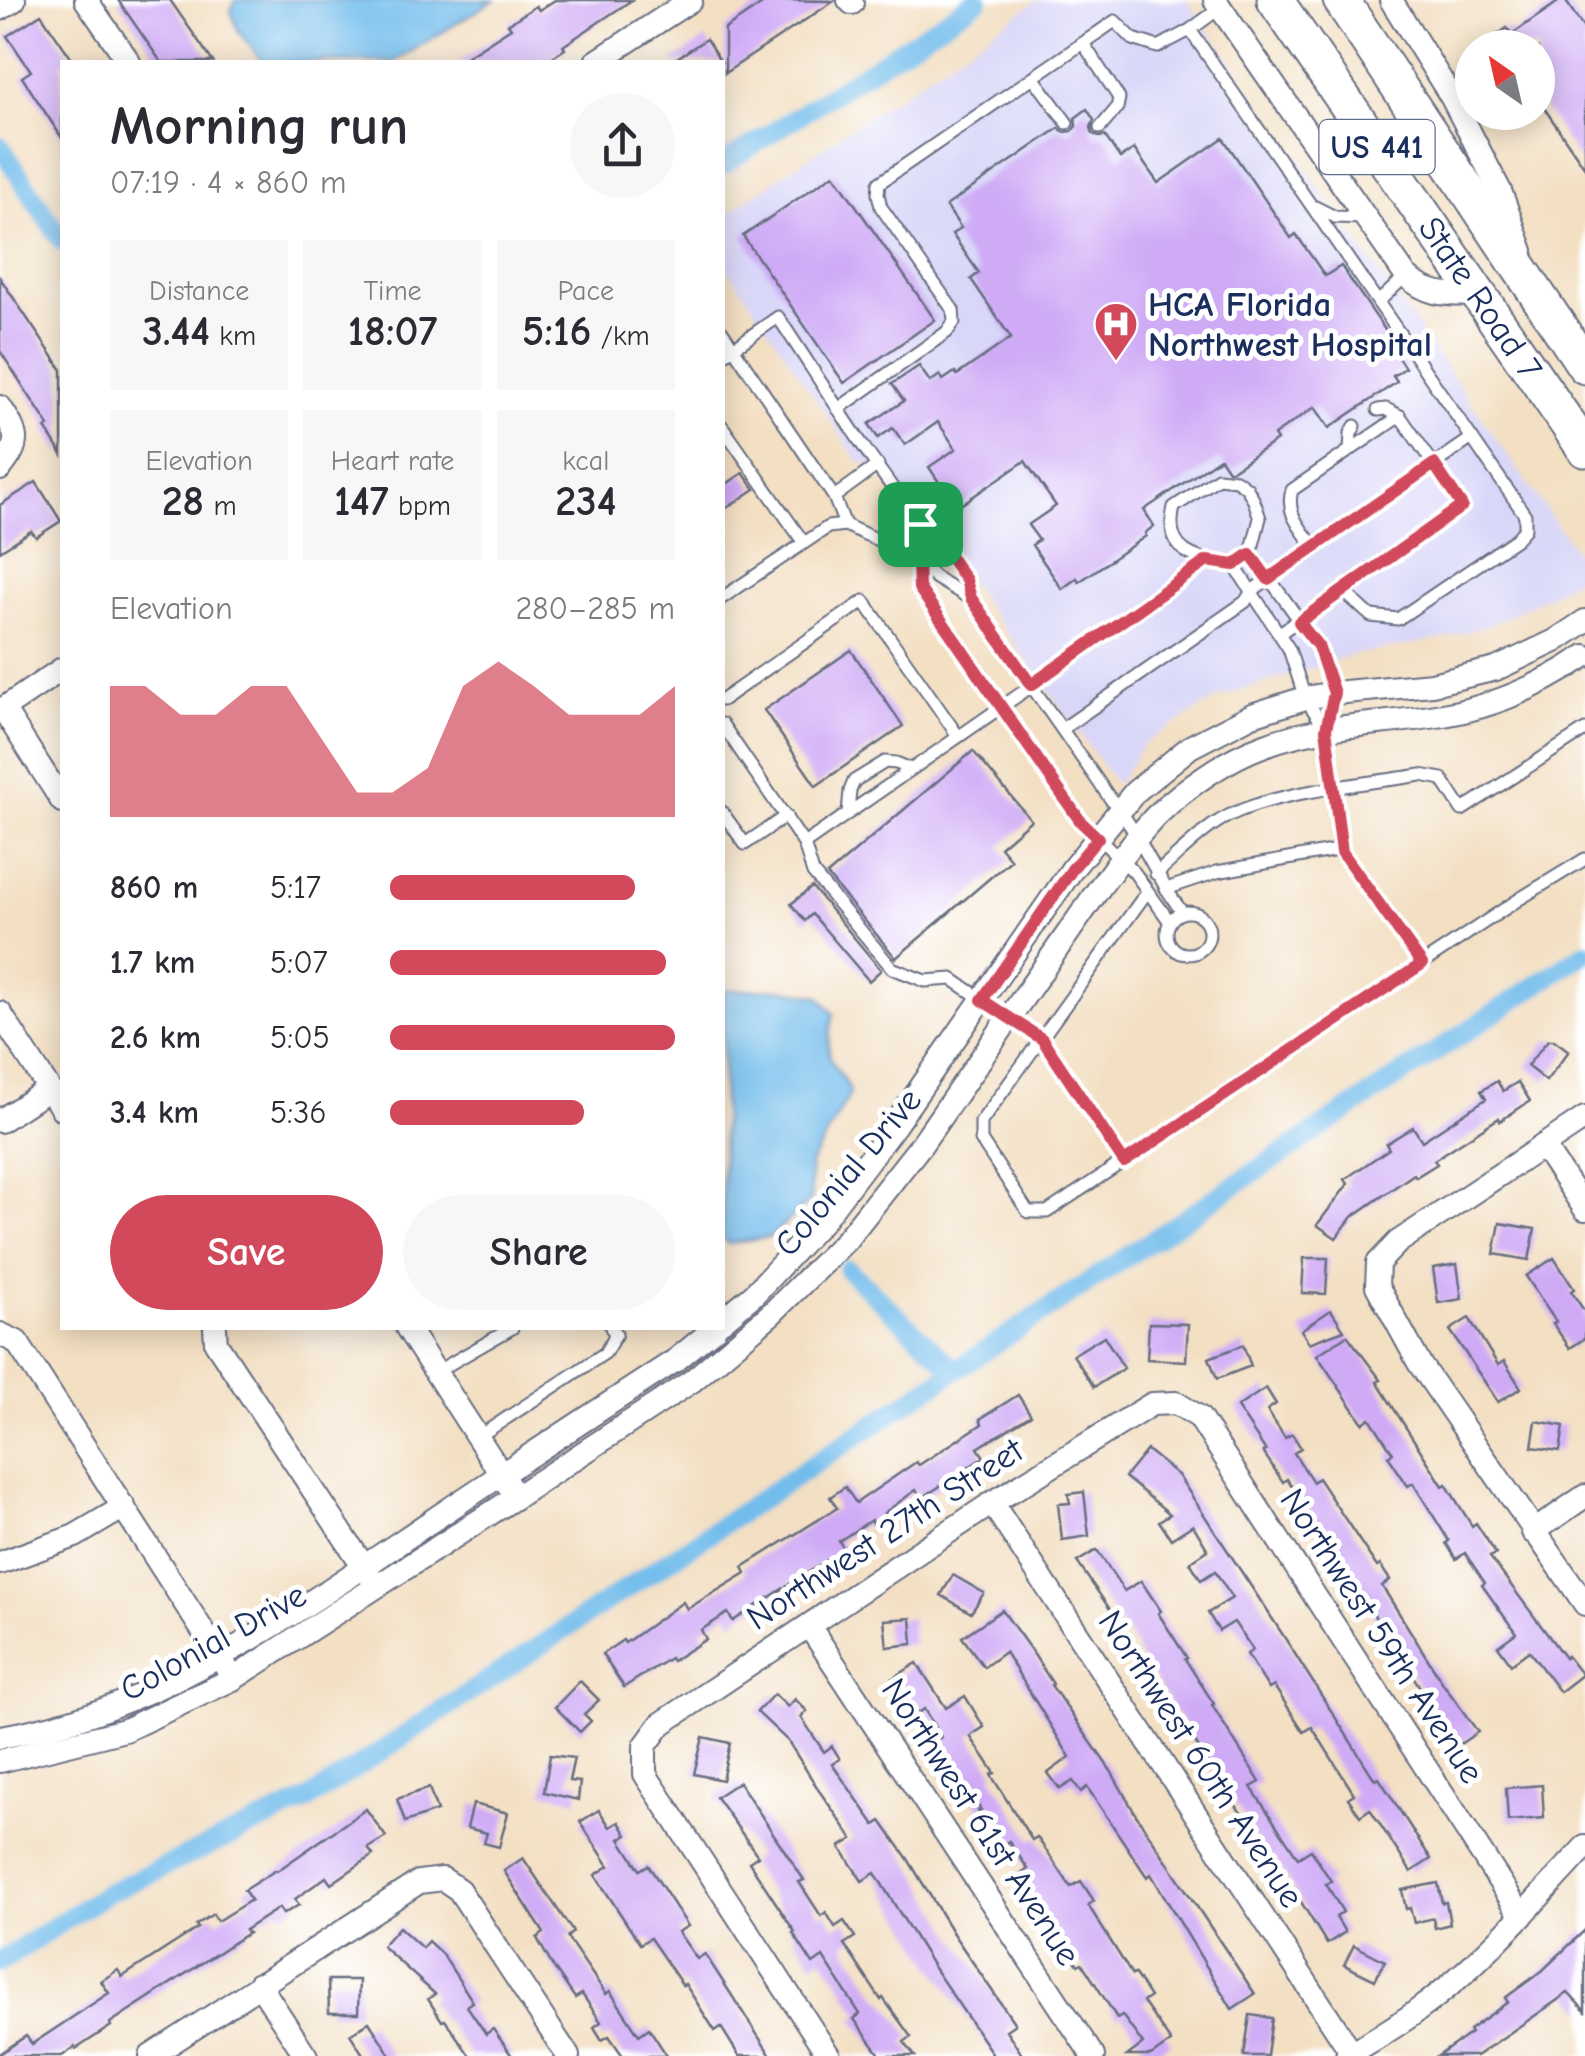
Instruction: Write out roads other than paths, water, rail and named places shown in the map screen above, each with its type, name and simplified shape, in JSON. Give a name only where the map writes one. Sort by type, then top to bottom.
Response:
[{"type":"main road","name":"State Road 7","points":[[1275,0],[1585,449]]},
{"type":"main road","name":"State Road 7","points":[[1341,0],[1585,366]]},
{"type":"street","points":[[0,8],[14,0]]},
{"type":"street","points":[[86,0],[128,60]]},
{"type":"street","points":[[599,60],[691,0]]},
{"type":"street","points":[[1391,0],[1452,98],[1500,191],[1536,292]]},
{"type":"street","points":[[1217,4],[1406,276],[1422,289],[1478,295]]},
{"type":"street","points":[[0,407],[15,430],[15,449],[0,468]]},
{"type":"street","name":"Colonial Drive","points":[[725,1318],[754,1294],[823,1220],[894,1126],[1073,868],[1134,792],[1190,747],[1252,715],[1305,698],[1432,684],[1496,669],[1555,641],[1585,621]]},
{"type":"street","name":"Colonial Drive","points":[[0,1761],[124,1730],[233,1679],[692,1381],[772,1313],[846,1240],[921,1145],[1122,858],[1156,816],[1209,773],[1264,745],[1326,729],[1435,717],[1508,699],[1585,656]]},
{"type":"street","points":[[60,670],[1,710],[60,798]]},
{"type":"street","points":[[982,1000],[1011,1018]]},
{"type":"street","points":[[0,1013],[56,1099],[0,1122]]},
{"type":"street","points":[[1585,1118],[1398,1242],[1378,1263],[1377,1286],[1419,1362],[1585,1604]]},
{"type":"street","points":[[894,1126],[921,1145]]},
{"type":"street","points":[[1543,1146],[1585,1208]]},
{"type":"street","points":[[823,1220],[846,1240]]},
{"type":"street","points":[[215,1330],[216,1343],[378,1587]]},
{"type":"street","points":[[408,1330],[516,1498]]},
{"type":"street","name":"Colonial Drive","points":[[0,1737],[115,1707],[220,1658],[676,1360],[712,1330]]},
{"type":"street","points":[[0,1334],[17,1342],[233,1679]]},
{"type":"street","name":"Northwest 27th Street","points":[[829,2056],[645,1774],[645,1746],[662,1724],[992,1503],[1152,1404],[1176,1403]]},
{"type":"street","name":"Northwest 59th Avenue","points":[[1176,1403],[1200,1417],[1522,1916]]},
{"type":"street","points":[[1533,1532],[1585,1496]]},
{"type":"street","name":"Northwest 60th Avenue","points":[[992,1503],[1350,2054]]},
{"type":"street","points":[[0,1562],[75,1536],[124,1507]]},
{"type":"street","name":"Northwest 61st Avenue","points":[[809,1626],[1094,2056]]},
{"type":"street","points":[[1350,2054],[1414,2013],[1466,1971],[1585,1846]]},
{"type":"street","points":[[151,2056],[419,1882],[443,1879],[459,1890],[568,2056]]},
{"type":"street","points":[[259,1984],[306,2056]]},
{"type":"lane","points":[[838,409],[947,332],[954,322],[953,310],[881,207],[879,182],[1114,21],[1134,39],[1158,46],[1190,30],[1217,4]]},
{"type":"lane","points":[[1190,30],[1525,515],[1525,529],[1516,539],[1398,619],[1371,616],[1343,591]]},
{"type":"lane","points":[[1083,43],[1119,98],[1117,108],[1100,128]]},
{"type":"lane","points":[[1033,77],[1067,123]]},
{"type":"lane","points":[[1311,205],[1335,217],[1365,218]]},
{"type":"lane","points":[[1378,302],[1406,276]]},
{"type":"lane","points":[[725,354],[778,318],[920,524],[966,580],[971,598],[1120,810],[1182,912]]},
{"type":"lane","points":[[725,335],[834,498],[845,525]]},
{"type":"lane","points":[[1280,633],[1462,506],[1400,416],[1386,409],[1378,410]]},
{"type":"lane","points":[[1314,547],[1290,512],[1292,490],[1400,416]]},
{"type":"lane","points":[[1350,450],[1350,432],[1355,426]]},
{"type":"lane","points":[[725,430],[804,543]]},
{"type":"lane","points":[[1062,729],[1245,602],[1268,579],[1472,438]]},
{"type":"lane","points":[[834,498],[878,465]]},
{"type":"lane","points":[[1218,478],[1236,480],[1247,488],[1260,518],[1250,554],[1234,565],[1188,554],[1174,540],[1170,524],[1174,507],[1218,478]]},
{"type":"lane","points":[[920,524],[919,588],[1081,822],[1122,858],[1170,922]]},
{"type":"lane","points":[[725,596],[828,527],[845,525],[918,561],[936,578],[971,598]]},
{"type":"lane","points":[[1250,554],[1318,646],[1334,693],[1326,729],[1342,849],[1422,964]]},
{"type":"lane","points":[[804,844],[1207,561]]},
{"type":"lane","points":[[1234,565],[1280,633],[1297,667],[1305,698],[1326,729]]},
{"type":"lane","points":[[725,698],[864,601],[958,736]]},
{"type":"lane","points":[[725,728],[804,844],[813,872],[892,968],[925,981],[952,978],[982,1000]]},
{"type":"lane","points":[[1156,874],[1217,822],[1252,806],[1333,789],[1421,775],[1442,779],[1462,810],[1585,730]]},
{"type":"lane","points":[[848,813],[854,782],[876,766],[885,762],[911,769]]},
{"type":"lane","points":[[725,816],[745,844],[786,816]]},
{"type":"lane","points":[[1166,889],[1217,872],[1342,849]]},
{"type":"lane","points":[[1147,892],[981,1122],[980,1140],[1028,1212],[1047,1212],[1585,859]]},
{"type":"lane","points":[[1182,912],[1196,913],[1207,922],[1210,935],[1204,948],[1192,954],[1178,952],[1168,942],[1170,922],[1182,912]]},
{"type":"lane","points":[[1011,1018],[1042,1039],[1124,1162]]},
{"type":"lane","points":[[436,1372],[509,1330]]},
{"type":"lane","points":[[478,1436],[605,1352],[616,1334],[613,1330]]},
{"type":"water","points":[[235,0],[494,0],[397,60],[261,60],[238,30],[231,10]]},
{"type":"water","points":[[780,989],[819,996],[834,1014],[830,1057],[850,1094],[810,1164],[811,1200],[770,1237],[728,1244],[725,1240],[725,990]]},
{"type":"waterway","points":[[725,163],[978,0]]},
{"type":"waterway","points":[[0,146],[60,238]]},
{"type":"waterway","points":[[0,1962],[105,1894],[306,1801],[1585,953]]},
{"type":"waterway","points":[[848,1270],[955,1370]]},
{"type":"place","name":"HCA Florida Northwest Hospital","points":[[1116,362]]}]
